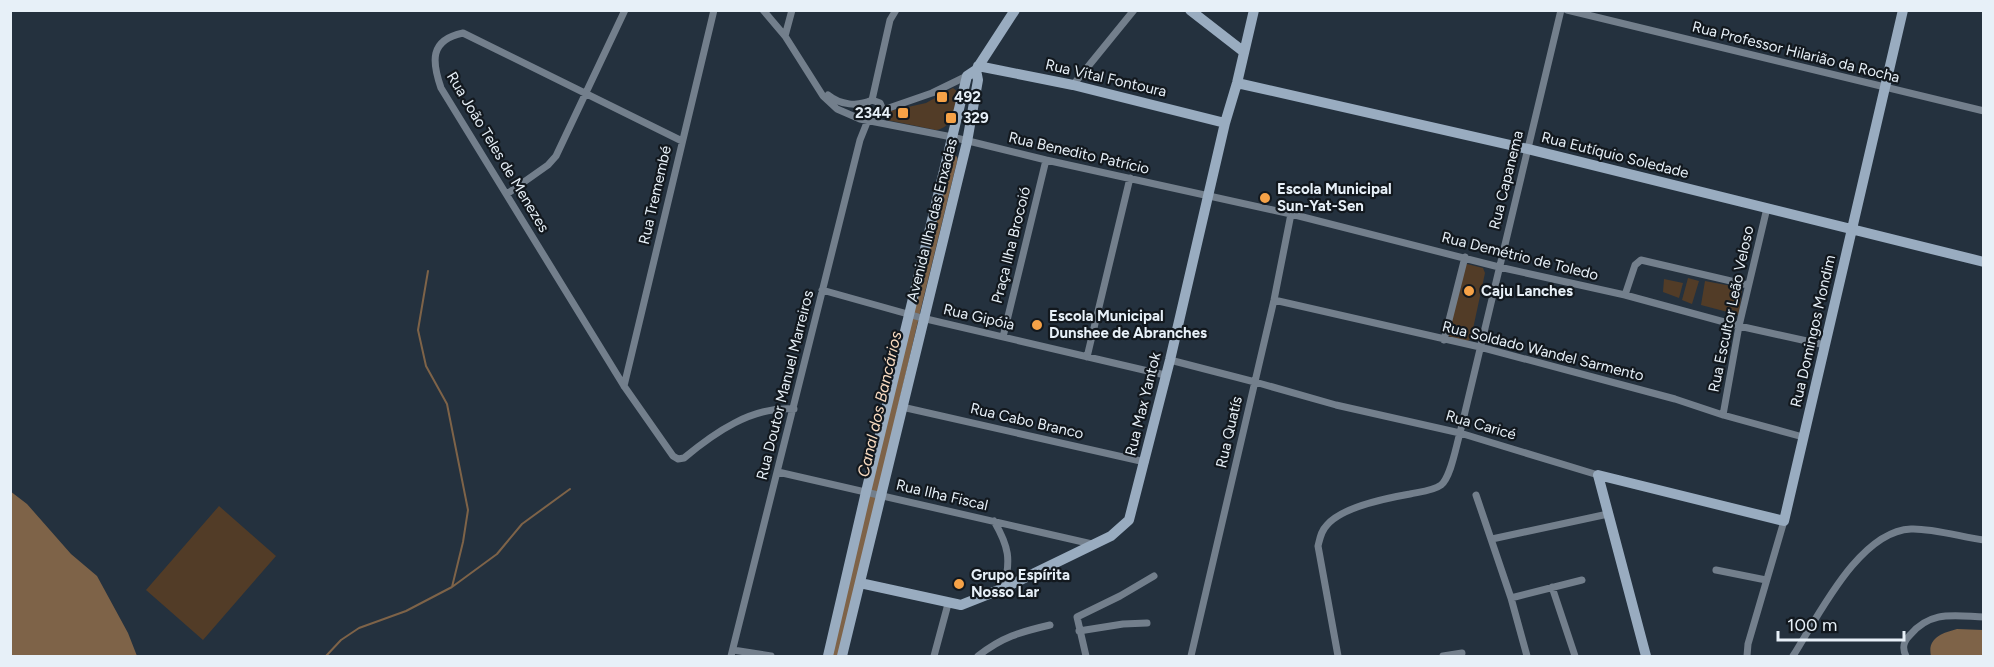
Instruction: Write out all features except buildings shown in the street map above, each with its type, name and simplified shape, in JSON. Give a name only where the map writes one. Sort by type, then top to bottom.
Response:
[{"type":"street","points":[[507,194],[553,161],[625,10]]},
{"type":"street","name":"Rua Tremembé","points":[[624,387],[714,10]]},
{"type":"street","name":"Rua Benedito Patrício","points":[[763,10],[785,36],[823,96],[837,109],[848,115],[1209,196]]},
{"type":"street","points":[[785,36],[792,10]]},
{"type":"street","points":[[819,88],[839,102],[868,102],[880,102],[884,110],[881,118],[869,120],[862,112],[868,102],[894,10]]},
{"type":"street","points":[[884,110],[932,93],[975,73],[1015,10]]},
{"type":"street","points":[[1073,85],[1134,10]]},
{"type":"street","points":[[1190,10],[1244,52]]},
{"type":"street","name":"Rua Max Yantok","points":[[860,583],[948,604],[972,603],[1117,532],[1129,520],[1254,10]]},
{"type":"street","name":"Rua Capanema","points":[[1338,657],[1318,546],[1320,534],[1327,524],[1339,515],[1388,498],[1432,489],[1441,485],[1447,477],[1460,433],[1561,10]]},
{"type":"street","name":"Rua Professor Hilarião da Rocha","points":[[1567,10],[1983,111]]},
{"type":"street","name":"Rua Domingos Mondim","points":[[1747,657],[1748,644],[1784,521],[1903,10]]},
{"type":"street","name":"Rua João Teles de Menezes","points":[[682,141],[463,33],[438,47],[435,55],[434,69],[441,88],[624,387],[673,456],[678,459],[684,458],[712,435],[765,411],[780,408],[794,409]]},
{"type":"street","name":"Rua Vital Fontoura","points":[[975,73],[1073,85],[1225,123]]},
{"type":"street","name":"Avenida Ilha das Enxadas","points":[[842,657],[860,583],[874,493],[909,315],[952,137],[975,73]]},
{"type":"street","name":"Avenida Ilha das Enxadas","points":[[828,657],[874,493],[902,407],[967,142],[975,73]]},
{"type":"street","name":"Rua Eutíquio Soledade","points":[[1237,82],[1528,149],[1983,262]]},
{"type":"street","name":"Rua Doutor Manuel Marreiros","points":[[732,653],[860,140],[869,120]]},
{"type":"street","name":"Praça Ilha Brocoió","points":[[1003,336],[1046,160]]},
{"type":"street","points":[[1087,357],[1130,178]]},
{"type":"street","name":"Rua Demétrio de Toledo","points":[[1209,196],[1825,345]]},
{"type":"street","name":"Rua Escultor Leão Veloso","points":[[1723,415],[1739,326],[1767,208]]},
{"type":"street","name":"Rua Quatís","points":[[1191,657],[1274,300],[1291,214]]},
{"type":"street","points":[[1444,340],[1466,257]]},
{"type":"street","points":[[1625,295],[1635,265],[1641,260],[1749,285]]},
{"type":"street","name":"Rua Gipóia","points":[[822,290],[909,315],[1166,375]]},
{"type":"street","name":"Rua Soldado Wandel Sarmento","points":[[1274,300],[1480,347],[1675,399],[1803,437]]},
{"type":"street","name":"Rua Caricé","points":[[1170,360],[1336,405],[1460,433],[1598,475],[1784,521]]},
{"type":"street","name":"Rua Cabo Branco","points":[[902,407],[1145,462]]},
{"type":"street","name":"Rua Ilha Fiscal","points":[[778,472],[1092,544]]},
{"type":"street","points":[[1598,475],[1646,657]]},
{"type":"street","points":[[1476,495],[1511,598],[1527,657]]},
{"type":"street","points":[[1492,539],[1608,514]]},
{"type":"street","name":"Rua Ilha Fiscal","points":[[994,520],[1004,538],[1009,554],[1004,588]]},
{"type":"street","points":[[1793,657],[1852,564],[1869,547],[1884,537],[1898,531],[1912,529],[1983,540]]},
{"type":"street","points":[[1716,570],[1766,580]]},
{"type":"street","points":[[1086,657],[1077,617],[1154,576]]},
{"type":"street","points":[[1511,598],[1582,580]]},
{"type":"street","points":[[1552,587],[1575,657]]},
{"type":"street","points":[[934,657],[948,604]]},
{"type":"street","points":[[1906,657],[1903,651],[1906,640],[1918,626],[1933,618],[1947,615],[1983,618]]},
{"type":"street","points":[[1079,631],[1123,624],[1147,623]]},
{"type":"street","points":[[978,657],[995,643],[1019,632],[1050,626]]},
{"type":"street","points":[[732,653],[771,657]]},
{"type":"street","points":[[1443,657],[1462,653]]},
{"type":"shaded area","points":[[953,88],[958,92],[954,110],[950,121],[942,128],[936,130],[887,120],[890,111],[926,103]]},
{"type":"shaded area","points":[[1467,264],[1483,268],[1485,273],[1471,338],[1467,342],[1448,336],[1463,266]]},
{"type":"shaded area","points":[[1688,278],[1699,281],[1692,304],[1682,300]]},
{"type":"shaded area","points":[[1664,279],[1683,283],[1679,298],[1663,292]]},
{"type":"shaded area","points":[[1705,281],[1742,288],[1739,315],[1701,305]]},
{"type":"shaded area","points":[[10,491],[27,504],[71,554],[97,576],[128,633],[137,656],[11,656]]},
{"type":"shaded area","points":[[219,506],[276,556],[203,640],[146,590]]},
{"type":"shaded area","points":[[1957,629],[1983,630],[1983,656],[1931,656],[1931,645],[1937,637]]},
{"type":"waterway","name":"Canal dos Bancários","points":[[835,656],[953,159]]},
{"type":"waterway","points":[[428,271],[418,330],[426,366],[447,404],[468,510],[452,587]]},
{"type":"waterway","points":[[326,656],[341,640],[359,628],[406,611],[452,587],[497,554],[522,524],[570,489]]},
{"type":"place","name":"492","points":[[942,97]]},
{"type":"place","name":"2344","points":[[903,113]]},
{"type":"place","name":"329","points":[[951,118]]},
{"type":"place","name":"Escola Municipal Sun-Yat-Sen","points":[[1265,198]]},
{"type":"place","name":"Caju Lanches","points":[[1469,291]]},
{"type":"place","name":"Escola Municipal Dunshee de Abranches","points":[[1037,325]]},
{"type":"place","name":"Grupo Espírita Nosso Lar","points":[[959,584]]}]
